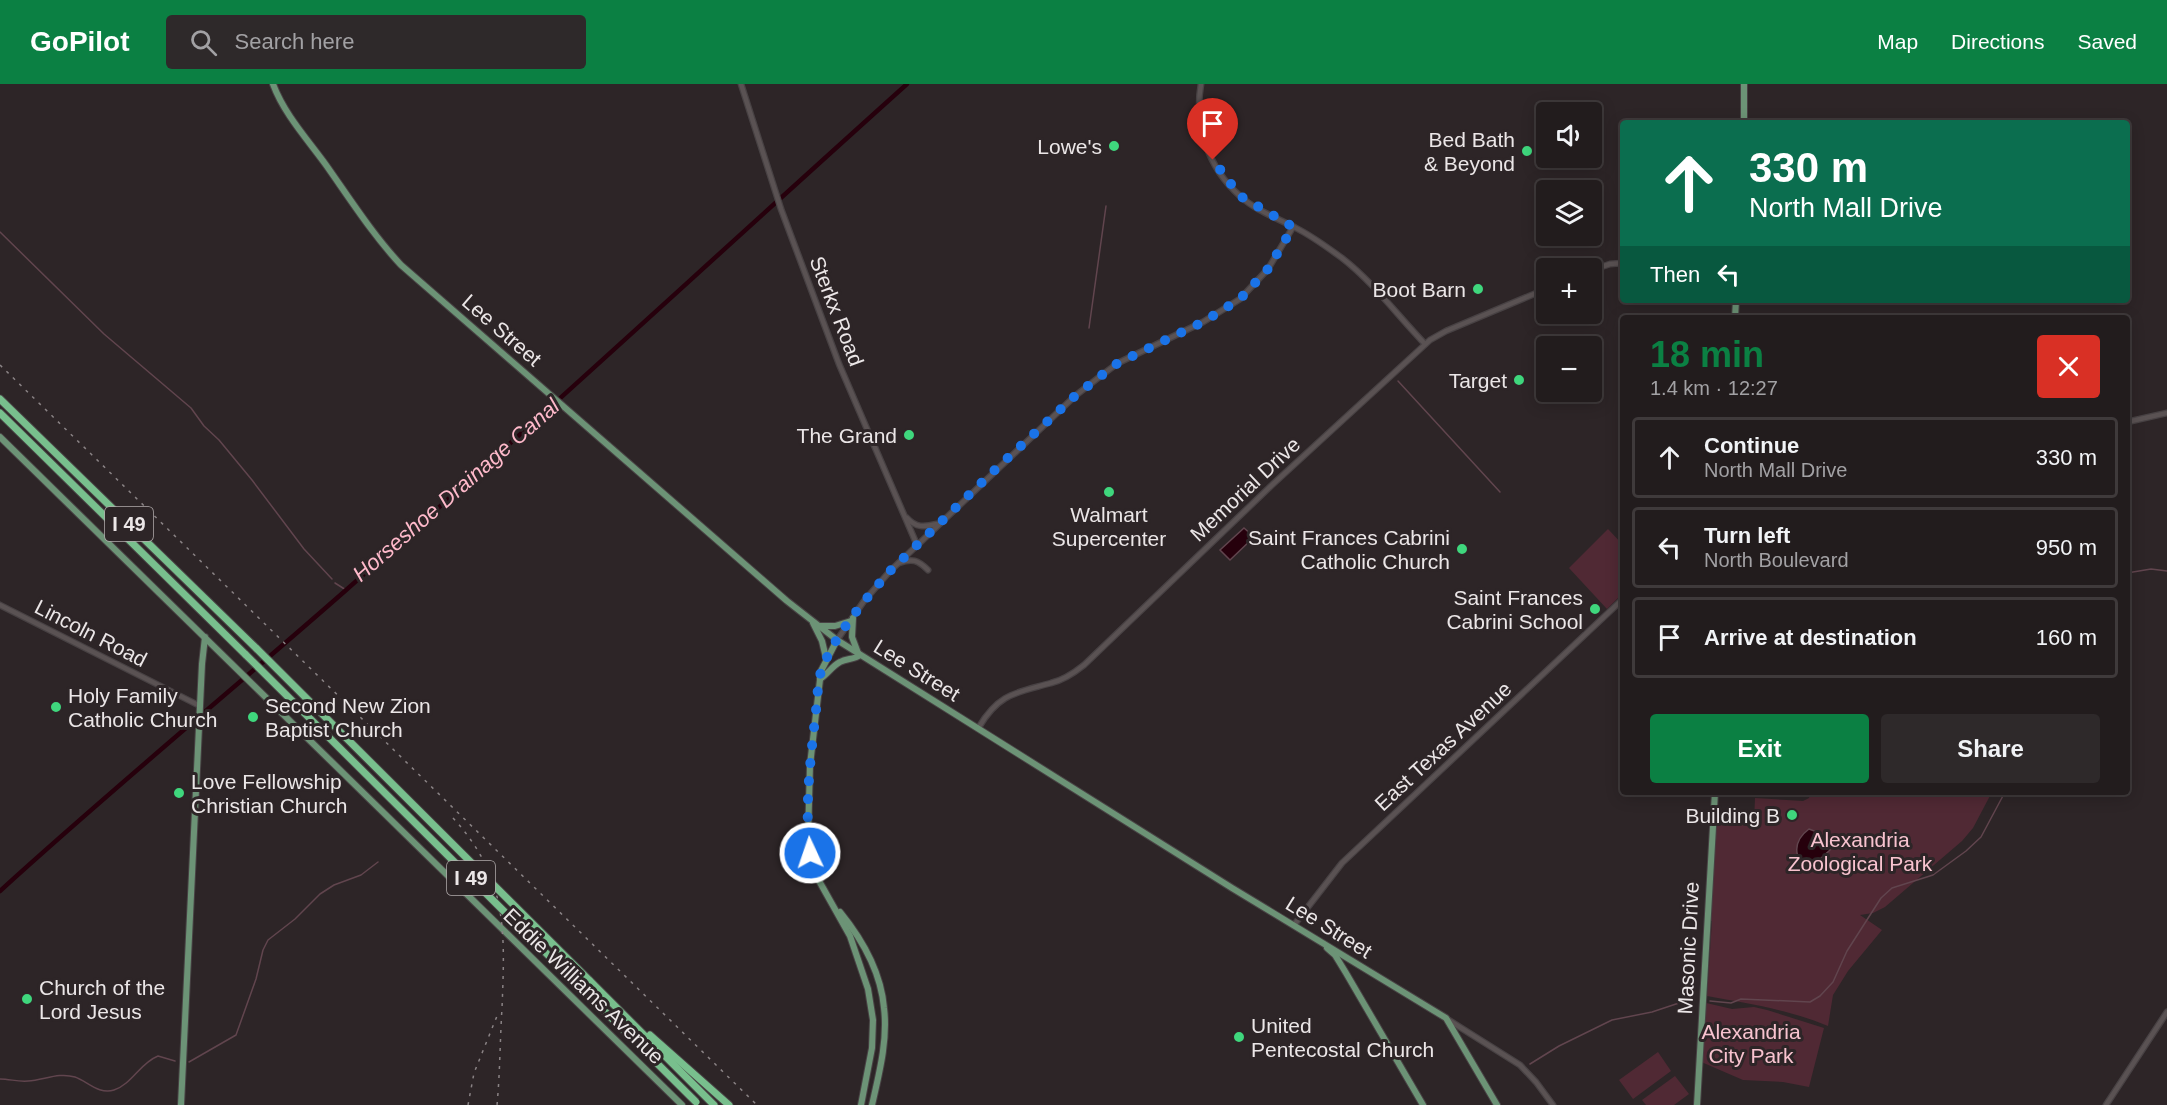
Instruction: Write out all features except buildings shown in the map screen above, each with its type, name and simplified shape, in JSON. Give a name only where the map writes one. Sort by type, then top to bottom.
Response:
[{"type":"highway","name":"I 49","points":[[0,399],[257,649],[714,1105]]},
{"type":"highway","name":"I 49","points":[[0,413],[698,1104]]},
{"type":"highway","points":[[599,990],[729,1105]]},
{"type":"main road","name":"Lee Street","points":[[273,84],[279,98],[300,129],[390,253],[410,273],[816,624],[859,654],[1446,1018]]},
{"type":"main road","points":[[1744,84],[1744,120]]},
{"type":"main road","name":"Eddie Williams Avenue","points":[[0,437],[682,1105]]},
{"type":"main road","points":[[820,679],[838,663],[859,654],[852,637],[852,619],[835,626],[816,624],[826,660]]},
{"type":"main road","points":[[181,1105],[205,637]]},
{"type":"main road","points":[[837,640],[821,671],[810,765],[808,838],[818,879],[850,936],[868,989],[873,1020],[872,1048],[861,1105]]},
{"type":"main road","name":"Masonic Drive","points":[[1696,1105],[1715,795]]},
{"type":"main road","points":[[830,900],[854,929],[867,952],[879,984],[885,1009],[882,1054],[872,1105]]},
{"type":"main road","points":[[1306,931],[1335,956],[1423,1105]]},
{"type":"main road","points":[[1446,1018],[1497,1105]]},
{"type":"street","name":"Sterkx Road","points":[[741,84],[781,209],[839,364],[917,545]]},
{"type":"street","points":[[1201,84],[1198,100],[1200,126],[1206,147],[1218,170],[1240,196],[1310,236],[1351,266],[1425,344]]},
{"type":"street","points":[[837,640],[864,602],[897,564],[1075,396],[1118,363],[1203,322],[1240,299],[1268,269],[1293,227]]},
{"type":"street","points":[[1602,267],[1620,263]]},
{"type":"street","name":"Memorial Drive","points":[[979,727],[993,707],[1011,695],[1067,677],[1084,665],[1425,344],[1446,331],[1536,293]]},
{"type":"street","points":[[2130,421],[2167,413]]},
{"type":"street","points":[[904,515],[920,527],[940,524]]},
{"type":"street","points":[[897,564],[914,560],[928,570]]},
{"type":"street","name":"East Texas Avenue","points":[[1294,925],[1342,863],[1620,602]]},
{"type":"street","name":"Lincoln Road","points":[[0,605],[200,707]]},
{"type":"street","points":[[2106,1105],[2167,1012]]},
{"type":"street","name":"Lee Street","points":[[1446,1018],[1524,1068],[1553,1105]]},
{"type":"green space","points":[[1608,529],[1620,542],[1620,596],[1607,609],[1569,568]]},
{"type":"green space","name":"Alexandria Zoological Park","points":[[1810,795],[1990,795],[1973,828],[1962,841],[1885,907],[1873,913],[1860,915],[1882,930],[1848,971],[1833,995],[1828,1026],[1783,1011],[1707,996],[1712,921],[1709,921],[1712,820],[1754,822],[1755,798],[1803,801]]},
{"type":"green space","name":"Alexandria City Park","points":[[1702,1002],[1732,1009],[1754,1007],[1824,1028],[1809,1087],[1783,1082],[1743,1080],[1699,1061]]},
{"type":"green space","points":[[1658,1052],[1671,1071],[1633,1099],[1619,1080]]},
{"type":"green space","points":[[1675,1076],[1689,1094],[1674,1105],[1646,1105],[1642,1100]]},
{"type":"shaded area","points":[[1244,528],[1254,537],[1230,560],[1220,550]]},
{"type":"shaded area","points":[[1809,829],[1817,832],[1830,850],[1810,868],[1797,855],[1800,838]]},
{"type":"waterway","name":"Horseshoe Drainage Canal","points":[[0,891],[416,528],[907,84]]},
{"type":"waterway","points":[[1089,328],[1106,206]]},
{"type":"waterway","points":[[0,232],[104,334],[191,408],[252,480],[304,549],[332,579]]},
{"type":"waterway","points":[[1398,381],[1500,492]]},
{"type":"waterway","points":[[2130,572],[2151,569],[2167,571]]},
{"type":"waterway","points":[[335,583],[346,590]]},
{"type":"waterway","points":[[1710,1001],[1731,1003],[1741,999],[1810,1002],[1820,996],[1833,982],[1847,951],[1881,898],[1892,888],[1933,875],[1966,851],[1981,837],[2003,795]]},
{"type":"waterway","points":[[189,1062],[236,1035],[268,940],[295,919],[320,894],[334,885],[361,875],[378,862]]},
{"type":"waterway","points":[[1530,1064],[1559,1046],[1612,1020],[1652,1012],[1694,998]]},
{"type":"waterway","points":[[0,1079],[24,1081],[69,1076],[103,1091],[109,1091],[126,1083],[146,1063],[158,1056],[175,1061]]},
{"type":"railway","points":[[0,365],[757,1105]]},
{"type":"railway","points":[[453,818],[471,840],[484,862],[499,907],[503,955],[497,1105]]},
{"type":"railway","points":[[468,1105],[474,1073],[497,1016]]},
{"type":"place","name":"Lowe's","points":[[1114,146]]},
{"type":"place","name":"Bed Bath & Beyond","points":[[1527,151]]},
{"type":"place","name":"Boot Barn","points":[[1478,289]]},
{"type":"place","name":"Target","points":[[1519,380]]},
{"type":"place","name":"The Grand","points":[[909,435]]},
{"type":"place","name":"Walmart Supercenter","points":[[1109,492]]},
{"type":"place","name":"Saint Frances Cabrini Catholic Church","points":[[1462,549]]},
{"type":"place","name":"Saint Frances Cabrini School","points":[[1595,609]]},
{"type":"place","name":"Holy Family Catholic Church","points":[[56,707]]},
{"type":"place","name":"Second New Zion Baptist Church","points":[[253,717]]},
{"type":"place","name":"Love Fellowship Christian Church","points":[[179,793]]},
{"type":"place","name":"Building B","points":[[1792,815]]},
{"type":"place","name":"Church of the Lord Jesus","points":[[27,999]]},
{"type":"place","name":"United Pentecostal Church","points":[[1239,1037]]},
{"type":"route","points":[[810,853],[808,838],[810,765],[821,671],[837,640],[864,602],[890,571],[1075,396],[1118,363],[1203,322],[1240,299],[1268,269],[1287,238],[1293,227],[1240,196],[1218,170],[1213,160]]}]
